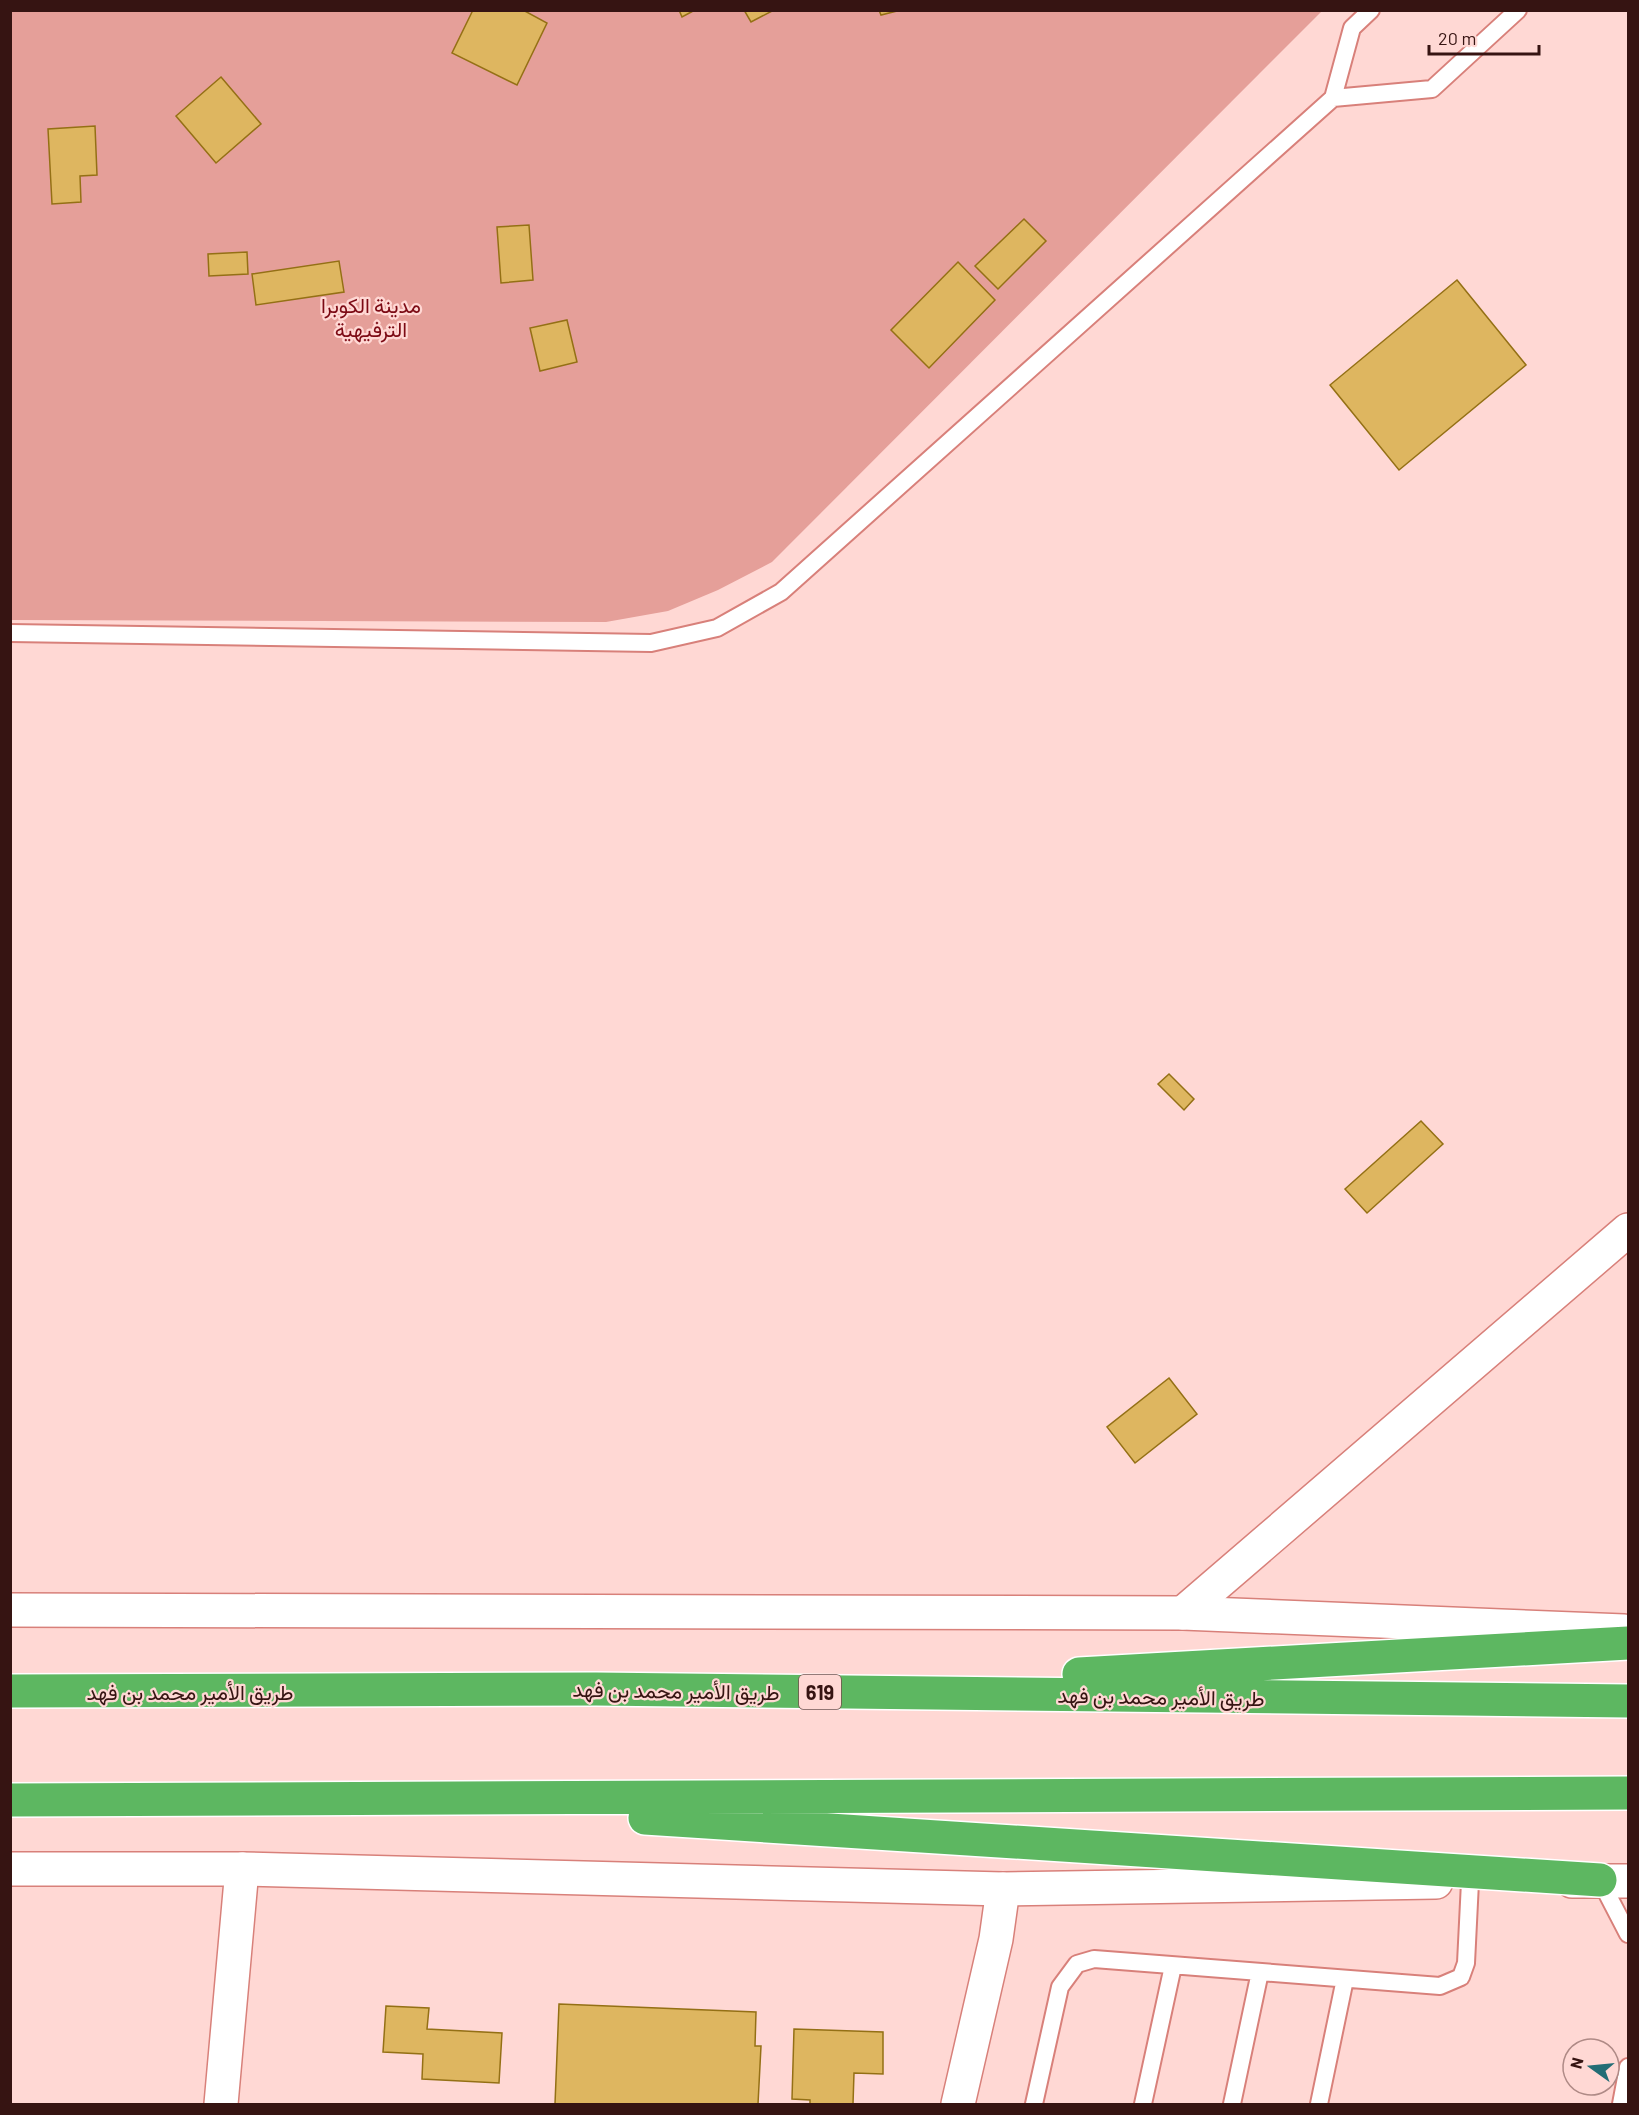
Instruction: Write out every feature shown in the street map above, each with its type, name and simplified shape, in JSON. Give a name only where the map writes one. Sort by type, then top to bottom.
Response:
[{"type":"highway","points":[[596,1689],[1036,1677],[1629,1643]]},
{"type":"highway","name":"طريق الأمير محمد بن فهد","points":[[10,1691],[596,1689],[1629,1701]]},
{"type":"highway","points":[[10,1800],[1629,1794]]},
{"type":"highway","points":[[359,1799],[1614,1880]]},
{"type":"main road","points":[[1183,1613],[1629,1230]]},
{"type":"main road","points":[[10,1610],[1183,1613],[1629,1631]]},
{"type":"main road","points":[[10,1869],[242,1869],[1003,1889],[1614,1880]]},
{"type":"main road","points":[[221,2104],[242,1869]]},
{"type":"main road","points":[[958,2104],[996,1939],[1003,1889]]},
{"type":"lane","points":[[10,633],[651,643],[717,628],[781,592],[1334,99],[1352,28],[1371,10]]},
{"type":"lane","points":[[1334,99],[1432,88],[1518,10]]},
{"type":"lane","points":[[1614,1880],[1629,1934]]},
{"type":"lane","points":[[1034,2104],[1060,1987],[1077,1964],[1094,1959],[1440,1986],[1461,1977],[1466,1963],[1470,1882]]},
{"type":"lane","points":[[1143,2104],[1173,1966]]},
{"type":"lane","points":[[1232,2104],[1260,1972]]},
{"type":"lane","points":[[1319,2104],[1345,1979]]},
{"type":"lane","points":[[1621,2104],[1629,2067]]},
{"type":"green space","name":"مدينة الكوبرا الترفيهية","points":[[11,11],[1322,11],[772,562],[718,590],[668,611],[606,622],[11,620]]},
{"type":"building","points":[[473,10],[523,10],[547,23],[517,85],[452,53]]},
{"type":"building","points":[[679,10],[695,10],[682,17]]},
{"type":"building","points":[[744,10],[774,10],[751,22]]},
{"type":"building","points":[[879,10],[901,10],[881,15]]},
{"type":"building","points":[[221,77],[261,124],[216,163],[176,116]]},
{"type":"building","points":[[95,126],[97,175],[80,176],[81,202],[52,204],[48,129]]},
{"type":"building","points":[[1024,219],[1046,241],[998,289],[975,266]]},
{"type":"building","points":[[529,225],[533,280],[501,283],[497,227]]},
{"type":"building","points":[[247,252],[248,274],[209,276],[208,254]]},
{"type":"building","points":[[339,261],[344,292],[256,305],[252,274]]},
{"type":"building","points":[[958,262],[995,300],[929,368],[891,330]]},
{"type":"building","points":[[1457,280],[1526,365],[1399,470],[1330,385]]},
{"type":"building","points":[[567,320],[577,362],[540,371],[530,328]]},
{"type":"building","points":[[1169,1074],[1194,1099],[1184,1110],[1158,1084]]},
{"type":"building","points":[[1421,1121],[1443,1144],[1367,1213],[1345,1189]]},
{"type":"building","points":[[1169,1378],[1197,1414],[1135,1463],[1107,1427]]},
{"type":"building","points":[[559,2004],[756,2012],[755,2046],[761,2046],[758,2104],[555,2104]]},
{"type":"building","points":[[386,2006],[429,2008],[427,2029],[502,2033],[499,2083],[422,2079],[423,2054],[383,2052]]},
{"type":"building","points":[[794,2029],[883,2032],[883,2074],[854,2073],[853,2104],[810,2104],[810,2100],[792,2099]]}]
